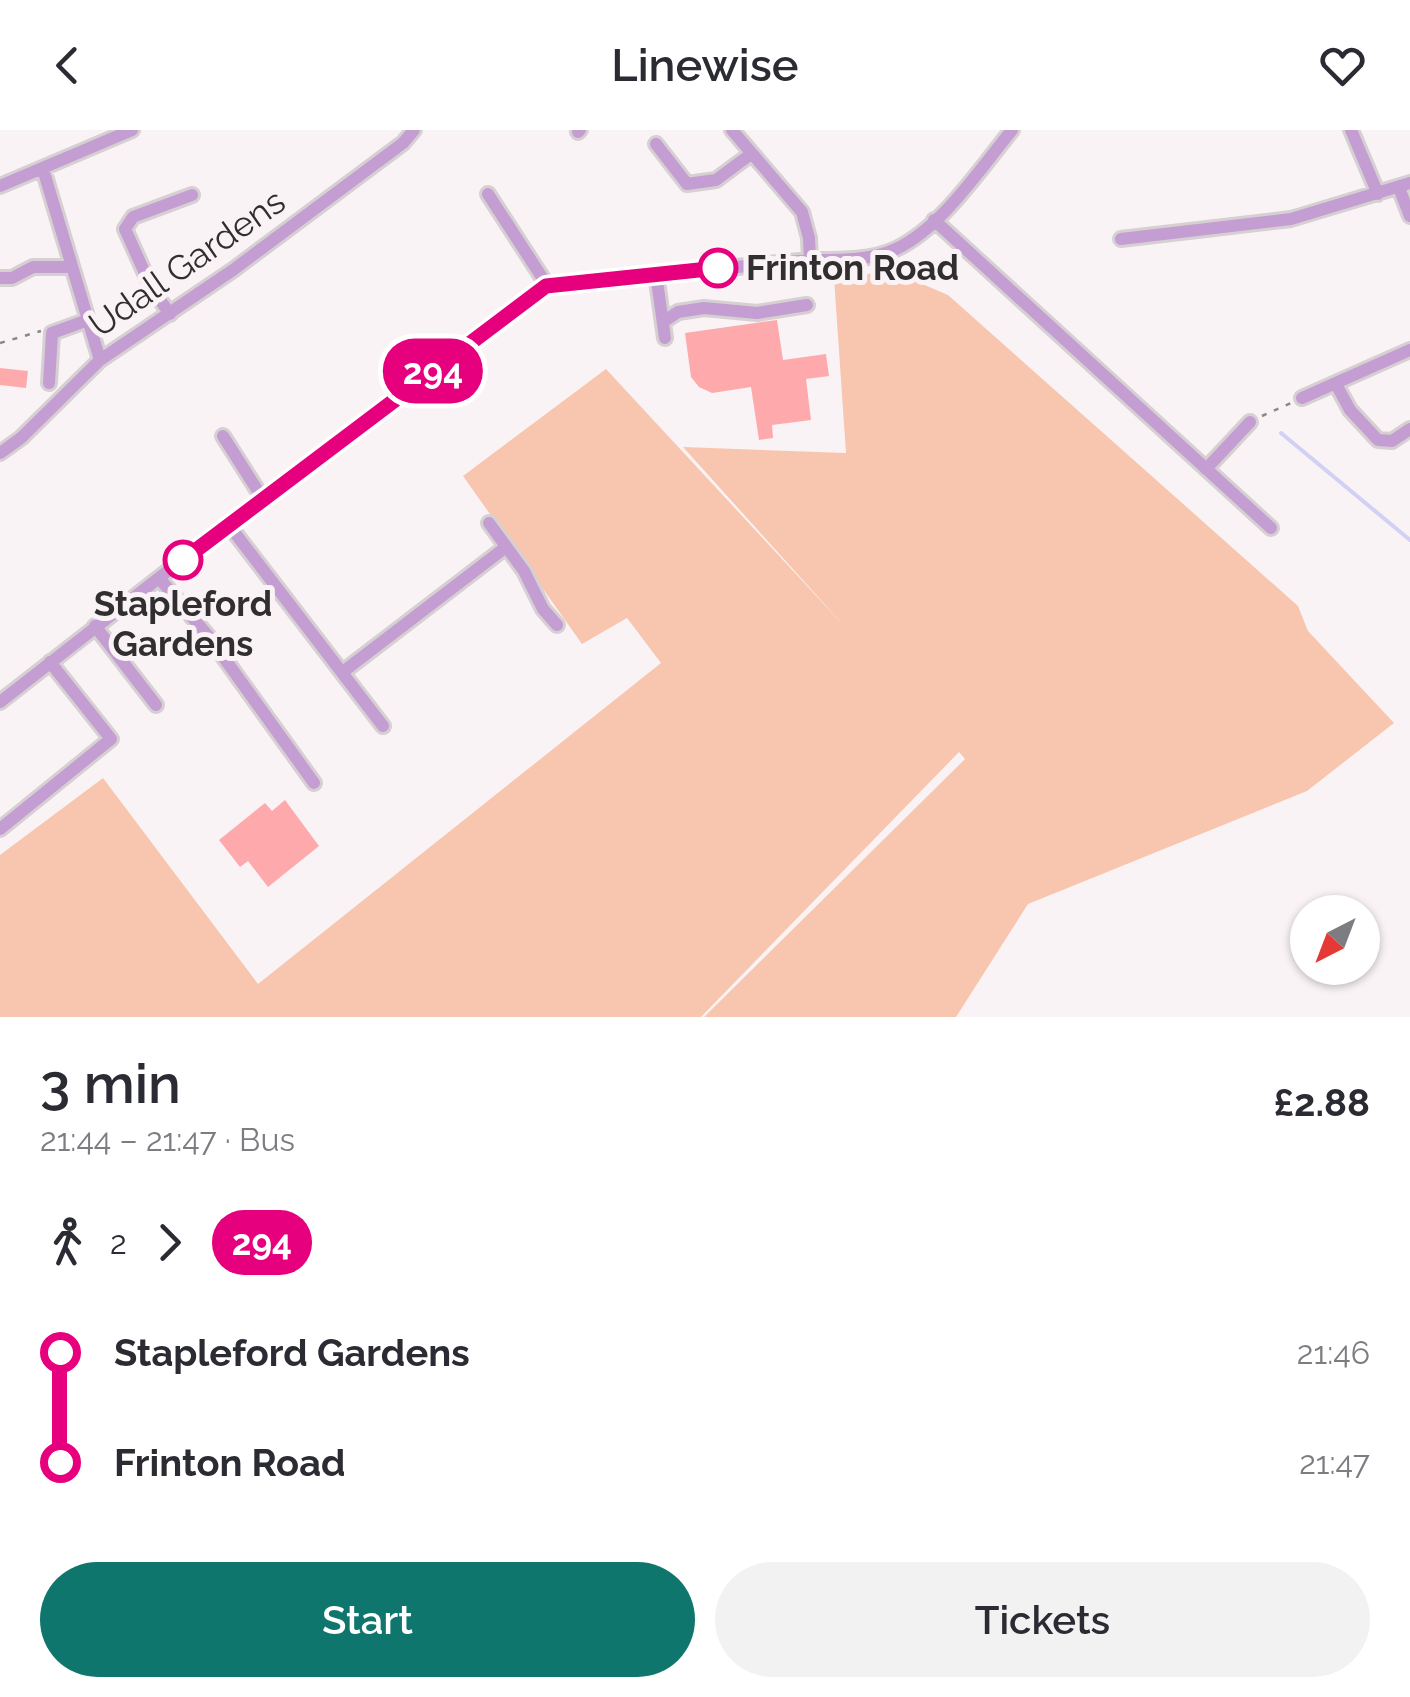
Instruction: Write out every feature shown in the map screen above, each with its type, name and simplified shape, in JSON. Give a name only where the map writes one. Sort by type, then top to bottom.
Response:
[{"type":"street","points":[[0,186],[132,130]]},
{"type":"street","name":"Udall Gardens","points":[[0,453],[100,360],[170,314],[388,155],[414,130]]},
{"type":"street","points":[[732,130],[802,212],[810,260]]},
{"type":"street","points":[[3,693],[50,662],[546,286],[810,260],[849,260],[896,250],[934,220],[1012,130]]},
{"type":"street","points":[[1351,130],[1378,194]]},
{"type":"street","points":[[656,144],[687,184],[716,180],[751,154]]},
{"type":"street","points":[[43,169],[100,360]]},
{"type":"street","points":[[1121,240],[1291,219],[1404,186],[1410,216]]},
{"type":"street","points":[[488,194],[546,286]]},
{"type":"street","points":[[170,314],[152,289],[125,229],[132,217],[192,195]]},
{"type":"street","points":[[934,220],[1272,528]]},
{"type":"street","points":[[0,278],[12,278],[32,268],[72,267]]},
{"type":"street","points":[[656,274],[665,338]]},
{"type":"street","points":[[663,322],[678,312],[704,308],[757,313],[807,305]]},
{"type":"street","points":[[48,383],[52,333],[88,320]]},
{"type":"street","points":[[1302,398],[1410,350]]},
{"type":"street","points":[[1336,384],[1350,410],[1378,440],[1392,441],[1410,429]]},
{"type":"street","points":[[1206,469],[1250,422]]},
{"type":"street","points":[[223,436],[263,499]]},
{"type":"street","points":[[489,523],[556,625]]},
{"type":"street","points":[[228,524],[384,726]]},
{"type":"street","points":[[344,671],[506,547]]},
{"type":"street","points":[[159,578],[210,637],[314,783]]},
{"type":"street","points":[[96,626],[156,705]]},
{"type":"street","points":[[0,829],[112,740],[50,662]]},
{"type":"path","points":[[0,342],[40,331],[52,333]]},
{"type":"path","points":[[1250,422],[1302,398]]},
{"type":"shaded area","points":[[892,271],[948,295],[1298,606],[1308,631],[1394,723],[1307,791],[1028,904],[956,1017],[704,1017],[965,759],[959,752],[701,1017],[0,1017],[0,855],[103,778],[258,984],[661,663],[627,618],[582,644],[463,476],[606,369],[846,628],[683,447],[846,453],[834,278]]},
{"type":"building","points":[[777,320],[783,360],[826,354],[829,376],[806,379],[811,420],[772,425],[773,438],[759,440],[751,387],[712,393],[699,387],[691,377],[685,333]]},
{"type":"building","points":[[0,368],[28,371],[26,388],[0,385]]},
{"type":"building","points":[[285,800],[319,846],[268,887],[248,861],[240,867],[219,840],[265,803],[272,811]]},
{"type":"waterway","points":[[1281,433],[1410,540]]},
{"type":"bus line","name":"294","points":[[183,560],[546,286],[718,268]]},
{"type":"place","name":"Frinton Road","points":[[718,268]]},
{"type":"place","name":"Stapleford Gardens","points":[[183,560]]}]
